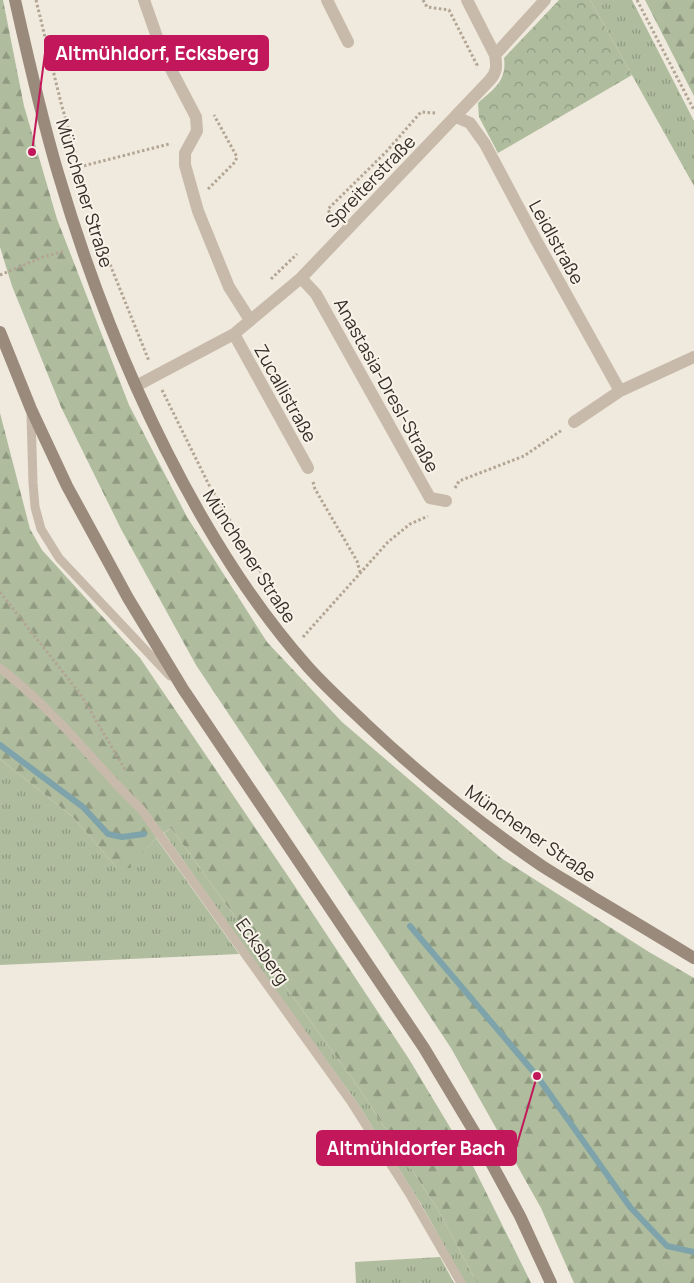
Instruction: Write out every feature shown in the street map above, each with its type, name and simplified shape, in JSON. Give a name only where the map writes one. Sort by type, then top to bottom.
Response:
[{"type":"street","name":"Münchener Straße","points":[[15,0],[57,171],[81,246],[117,343],[161,442],[215,539],[258,606],[310,669],[393,750],[435,786],[484,825],[544,868],[694,958]]},
{"type":"street","points":[[144,0],[164,54],[196,118],[197,131],[184,153],[198,211],[230,287],[250,320]]},
{"type":"street","points":[[327,0],[348,42]]},
{"type":"street","points":[[467,0],[496,55],[545,0]]},
{"type":"street","name":"Spreiterstraße","points":[[136,386],[234,334],[301,278],[494,76],[497,66],[496,55]]},
{"type":"street","name":"Leidlstraße","points":[[456,117],[470,123],[485,144],[620,390]]},
{"type":"street","name":"Anastasia-Dresl-Straße","points":[[301,278],[316,294],[430,498],[446,501]]},
{"type":"street","points":[[0,332],[31,409],[67,486],[128,598],[183,689],[424,1048],[475,1133],[515,1208],[551,1283]]},
{"type":"street","name":"Zucallistraße","points":[[234,334],[308,468]]},
{"type":"street","points":[[574,422],[620,390],[694,357]]},
{"type":"lane","points":[[31,409],[33,483],[35,507],[41,529],[60,558],[183,689]]},
{"type":"lane","name":"Ecksberg","points":[[0,668],[62,725],[126,795],[142,809],[352,1103],[409,1193],[461,1283]]},
{"type":"path","points":[[36,0],[61,103],[101,242],[130,316],[155,376],[209,485],[268,584],[290,614]]},
{"type":"path","points":[[423,0],[427,7],[449,10],[477,65],[476,70]]},
{"type":"path","points":[[638,0],[694,110]]},
{"type":"path","points":[[326,226],[332,220],[328,209],[386,152],[421,112],[435,113]]},
{"type":"path","points":[[79,167],[169,144],[184,153]]},
{"type":"path","points":[[0,274],[43,257],[81,246]]},
{"type":"path","points":[[265,284],[301,251]]},
{"type":"path","points":[[292,648],[388,542],[410,524],[433,513],[446,501],[459,481],[524,456],[574,422]]},
{"type":"path","points":[[308,468],[315,489],[357,561],[360,572]]},
{"type":"path","points":[[0,592],[81,695],[128,776]]},
{"type":"green space","points":[[0,0],[3,0],[24,106],[57,219],[129,405],[187,517],[267,642],[342,722],[501,858],[649,952],[694,978],[694,1283],[574,1283],[541,1208],[451,1048],[196,665],[121,529],[61,407],[12,286],[0,247]]},
{"type":"green space","points":[[559,0],[590,0],[632,75],[498,153],[479,117],[478,103],[494,89],[501,79],[504,58]]},
{"type":"green space","points":[[590,0],[632,0],[694,121],[694,186]]},
{"type":"green space","points":[[645,0],[694,0],[694,96]]},
{"type":"green space","points":[[0,413],[30,529],[42,550],[140,658],[290,879],[409,1059],[472,1164],[531,1283],[477,1283],[438,1210],[361,1091],[171,828],[156,838],[130,868],[117,868],[73,817],[0,759]]},
{"type":"green space","points":[[0,759],[73,817],[117,868],[130,867],[156,838],[239,954],[0,965]]},
{"type":"green space","points":[[171,828],[361,1091],[438,1210],[477,1283],[465,1283],[421,1204],[356,1101],[256,964],[164,833]]},
{"type":"green space","points":[[440,1257],[454,1283],[356,1283],[355,1262]]},
{"type":"waterway","points":[[0,745],[83,807],[108,834],[122,837],[144,834]]},
{"type":"waterway","points":[[410,926],[537,1076],[630,1207],[667,1246],[694,1252]]},
{"type":"place","name":"Altmühldorf, Ecksberg","points":[[32,152]]},
{"type":"place","name":"Altmühldorfer Bach","points":[[537,1076]]}]
